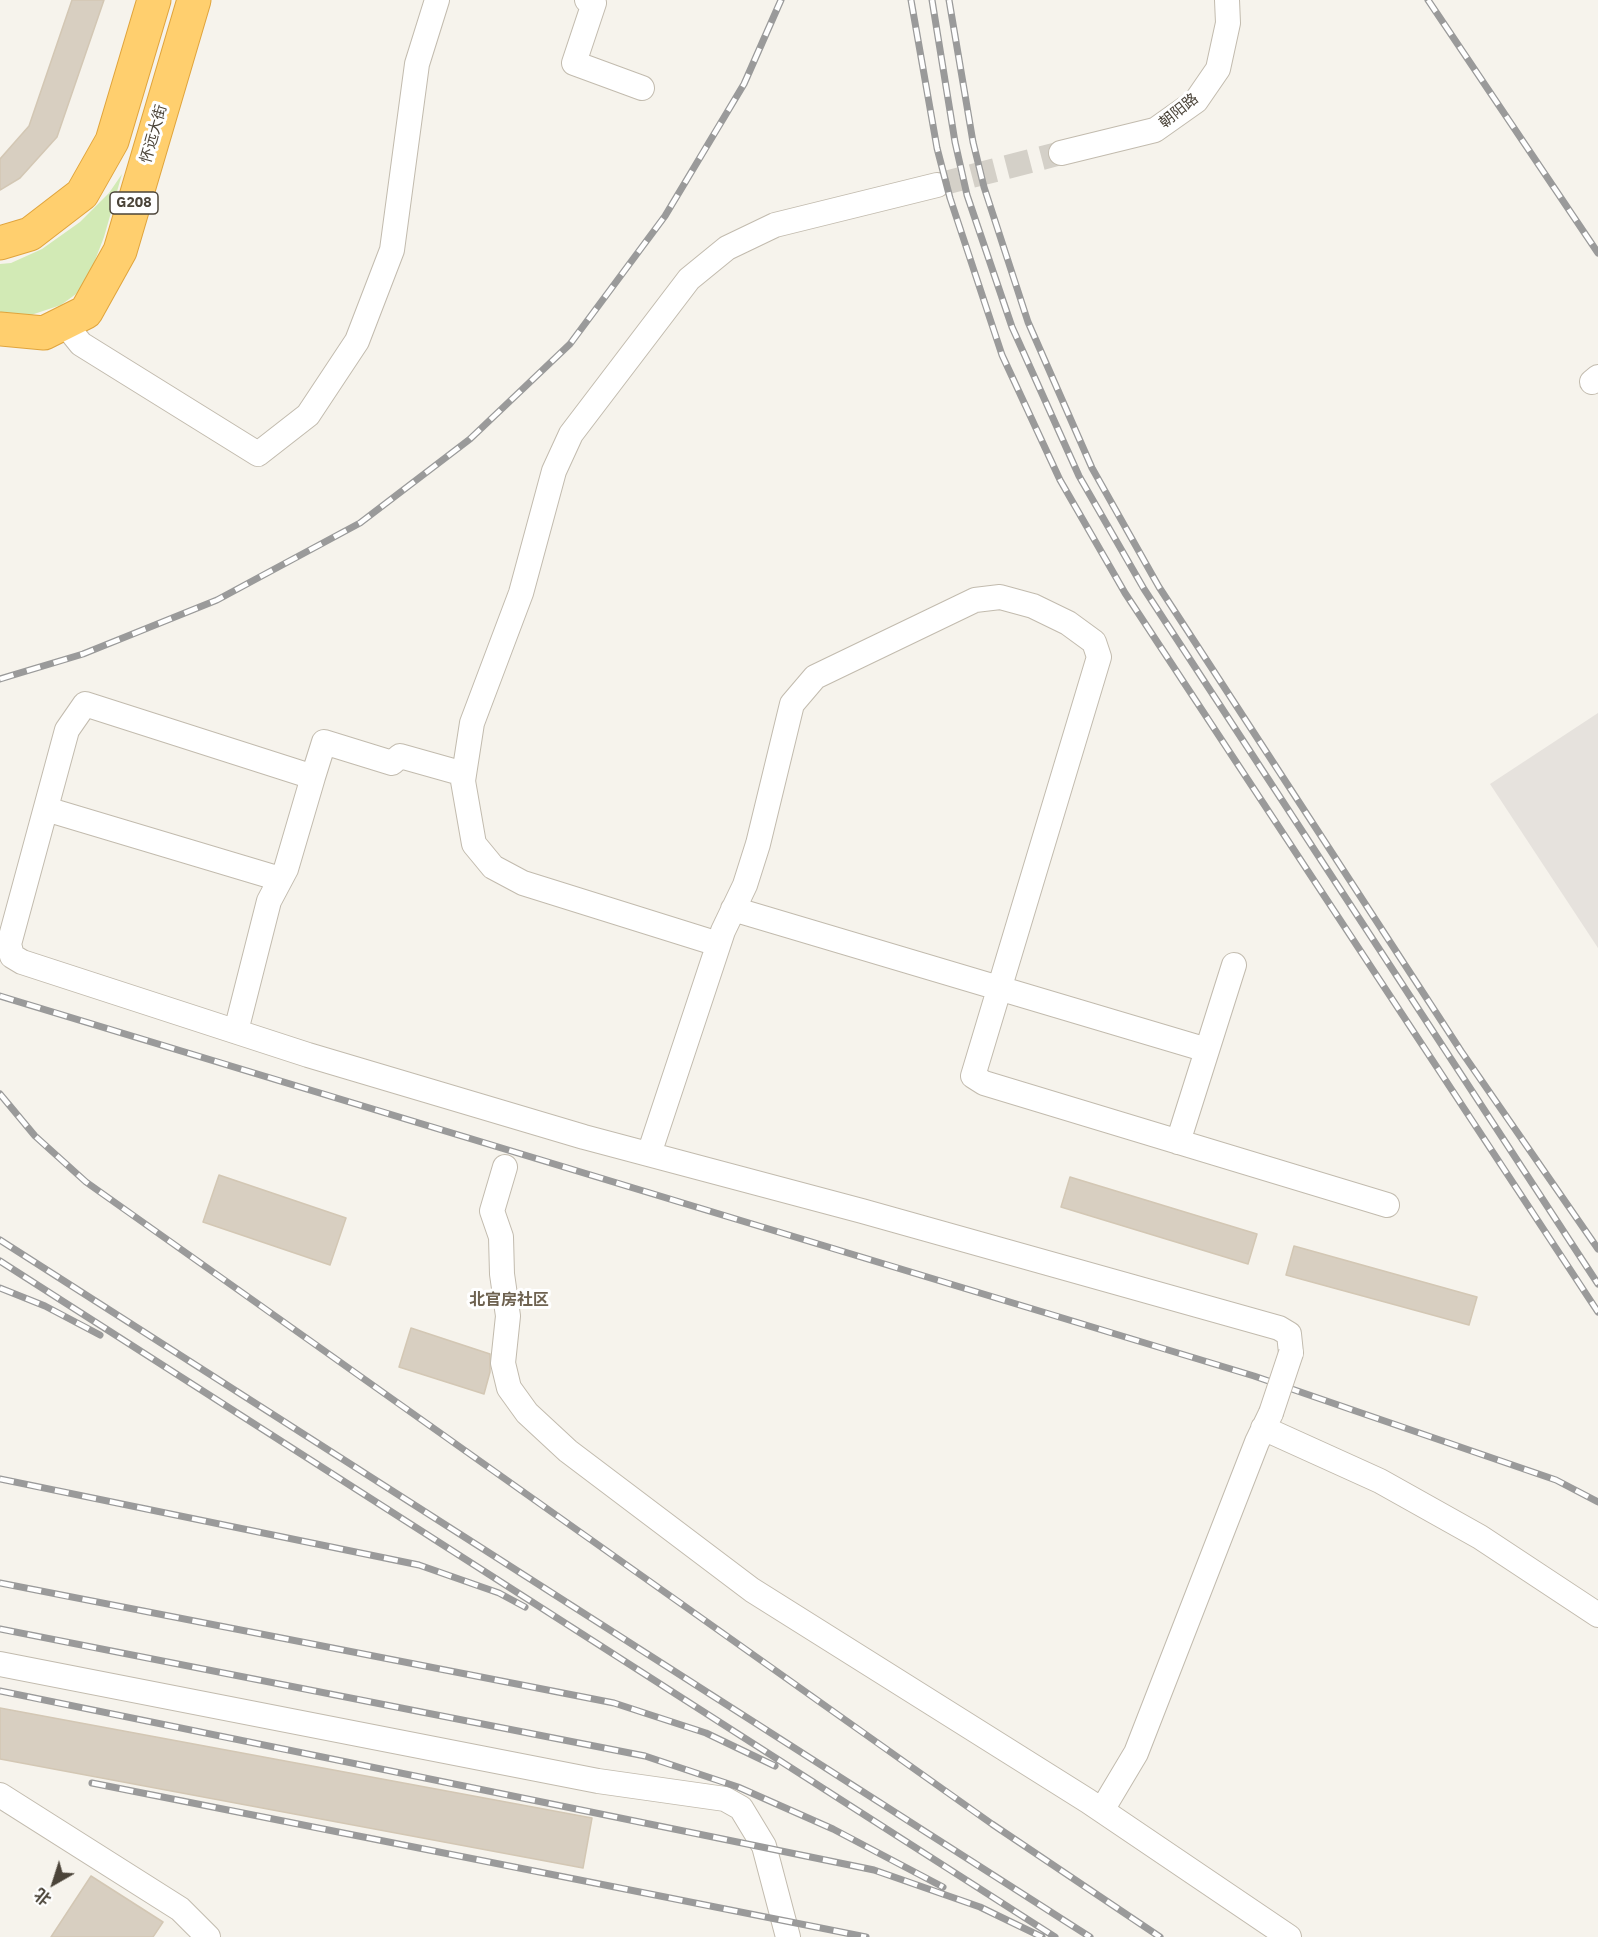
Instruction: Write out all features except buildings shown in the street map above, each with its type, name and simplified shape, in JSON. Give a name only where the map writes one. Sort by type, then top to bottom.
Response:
[{"type":"highway","points":[[0,243],[30,234],[82,194],[112,141],[154,0]]},
{"type":"highway","name":"怀远大街","points":[[0,329],[44,333],[86,312],[120,251],[194,0]]},
{"type":"street","points":[[64,323],[81,345],[258,454],[308,415],[357,341],[392,250],[417,64],[437,0]]},
{"type":"street","points":[[587,0],[594,3],[574,63],[642,88]]},
{"type":"street","name":"朝阳路","points":[[1060,153],[1155,130],[1196,101],[1218,69],[1228,23],[1227,0]]},
{"type":"street","points":[[718,944],[523,883],[493,867],[474,844],[463,781],[472,723],[521,594],[554,471],[571,434],[689,279],[727,248],[775,225],[937,185]]},
{"type":"street","points":[[649,1154],[718,944],[744,885],[758,844],[792,704],[815,676],[975,600],[1000,597],[1033,606],[1068,623],[1094,642],[1099,657],[973,1076],[984,1083],[1387,1205]]},
{"type":"street","points":[[313,777],[85,704],[67,730],[9,944],[12,956],[22,962],[341,1065],[649,1154],[1279,1328],[1289,1334],[1291,1353],[1267,1420],[1136,1753],[1102,1810]]},
{"type":"street","points":[[236,1031],[269,901],[286,869],[324,742],[392,763],[400,756],[464,774]]},
{"type":"street","points":[[45,809],[280,879]]},
{"type":"street","points":[[733,909],[1207,1050]]},
{"type":"street","points":[[1178,1142],[1234,965]]},
{"type":"street","points":[[505,1167],[492,1211],[501,1237],[502,1274],[508,1316],[503,1363],[509,1388],[527,1413],[568,1451],[752,1590],[1102,1810],[1289,1937]]},
{"type":"street","points":[[1267,1420],[1480,1537],[1598,1615]]},
{"type":"street","points":[[0,1664],[598,1781],[725,1798],[741,1808],[764,1845],[788,1937]]},
{"type":"street","points":[[0,1795],[180,1909],[208,1937]]},
{"type":"shaded area","points":[[1598,713],[1598,948],[1490,784]]},
{"type":"green space","points":[[122,174],[104,237],[89,276],[76,294],[61,305],[31,315],[0,312],[0,264],[11,263],[42,249],[80,222],[109,193]]},
{"type":"tunnel","points":[[937,185],[1061,153]]},
{"type":"railway","points":[[0,679],[83,654],[217,600],[360,523],[470,439],[570,344],[665,216],[744,84],[781,0]]},
{"type":"railway","points":[[911,0],[937,148],[950,198],[1002,355],[1060,480],[1125,593],[1598,1312]]},
{"type":"railway","points":[[932,0],[955,142],[967,195],[1012,327],[1079,476],[1144,589],[1598,1284]]},
{"type":"railway","points":[[949,0],[973,142],[984,187],[1028,322],[1092,468],[1159,587],[1461,1051],[1598,1249]]},
{"type":"railway","points":[[1428,0],[1598,253]]},
{"type":"railway","points":[[0,996],[1254,1376],[1556,1480],[1598,1502]]},
{"type":"railway","points":[[0,1094],[35,1136],[86,1182],[992,1824],[1160,1937]]},
{"type":"railway","points":[[0,1240],[1090,1937]]},
{"type":"railway","points":[[0,1261],[1055,1937]]},
{"type":"railway","points":[[0,1288],[45,1306],[100,1335]]},
{"type":"railway","points":[[0,1479],[419,1565],[499,1593],[525,1607]]},
{"type":"railway","points":[[0,1583],[614,1703],[706,1733],[775,1766]]},
{"type":"railway","points":[[0,1629],[645,1756],[738,1787],[833,1829],[943,1887]]},
{"type":"railway","points":[[0,1691],[874,1870],[980,1907],[1042,1937]]},
{"type":"railway","points":[[92,1783],[866,1937]]},
{"type":"district","name":"北官房社区","points":[[509,1300]]}]
